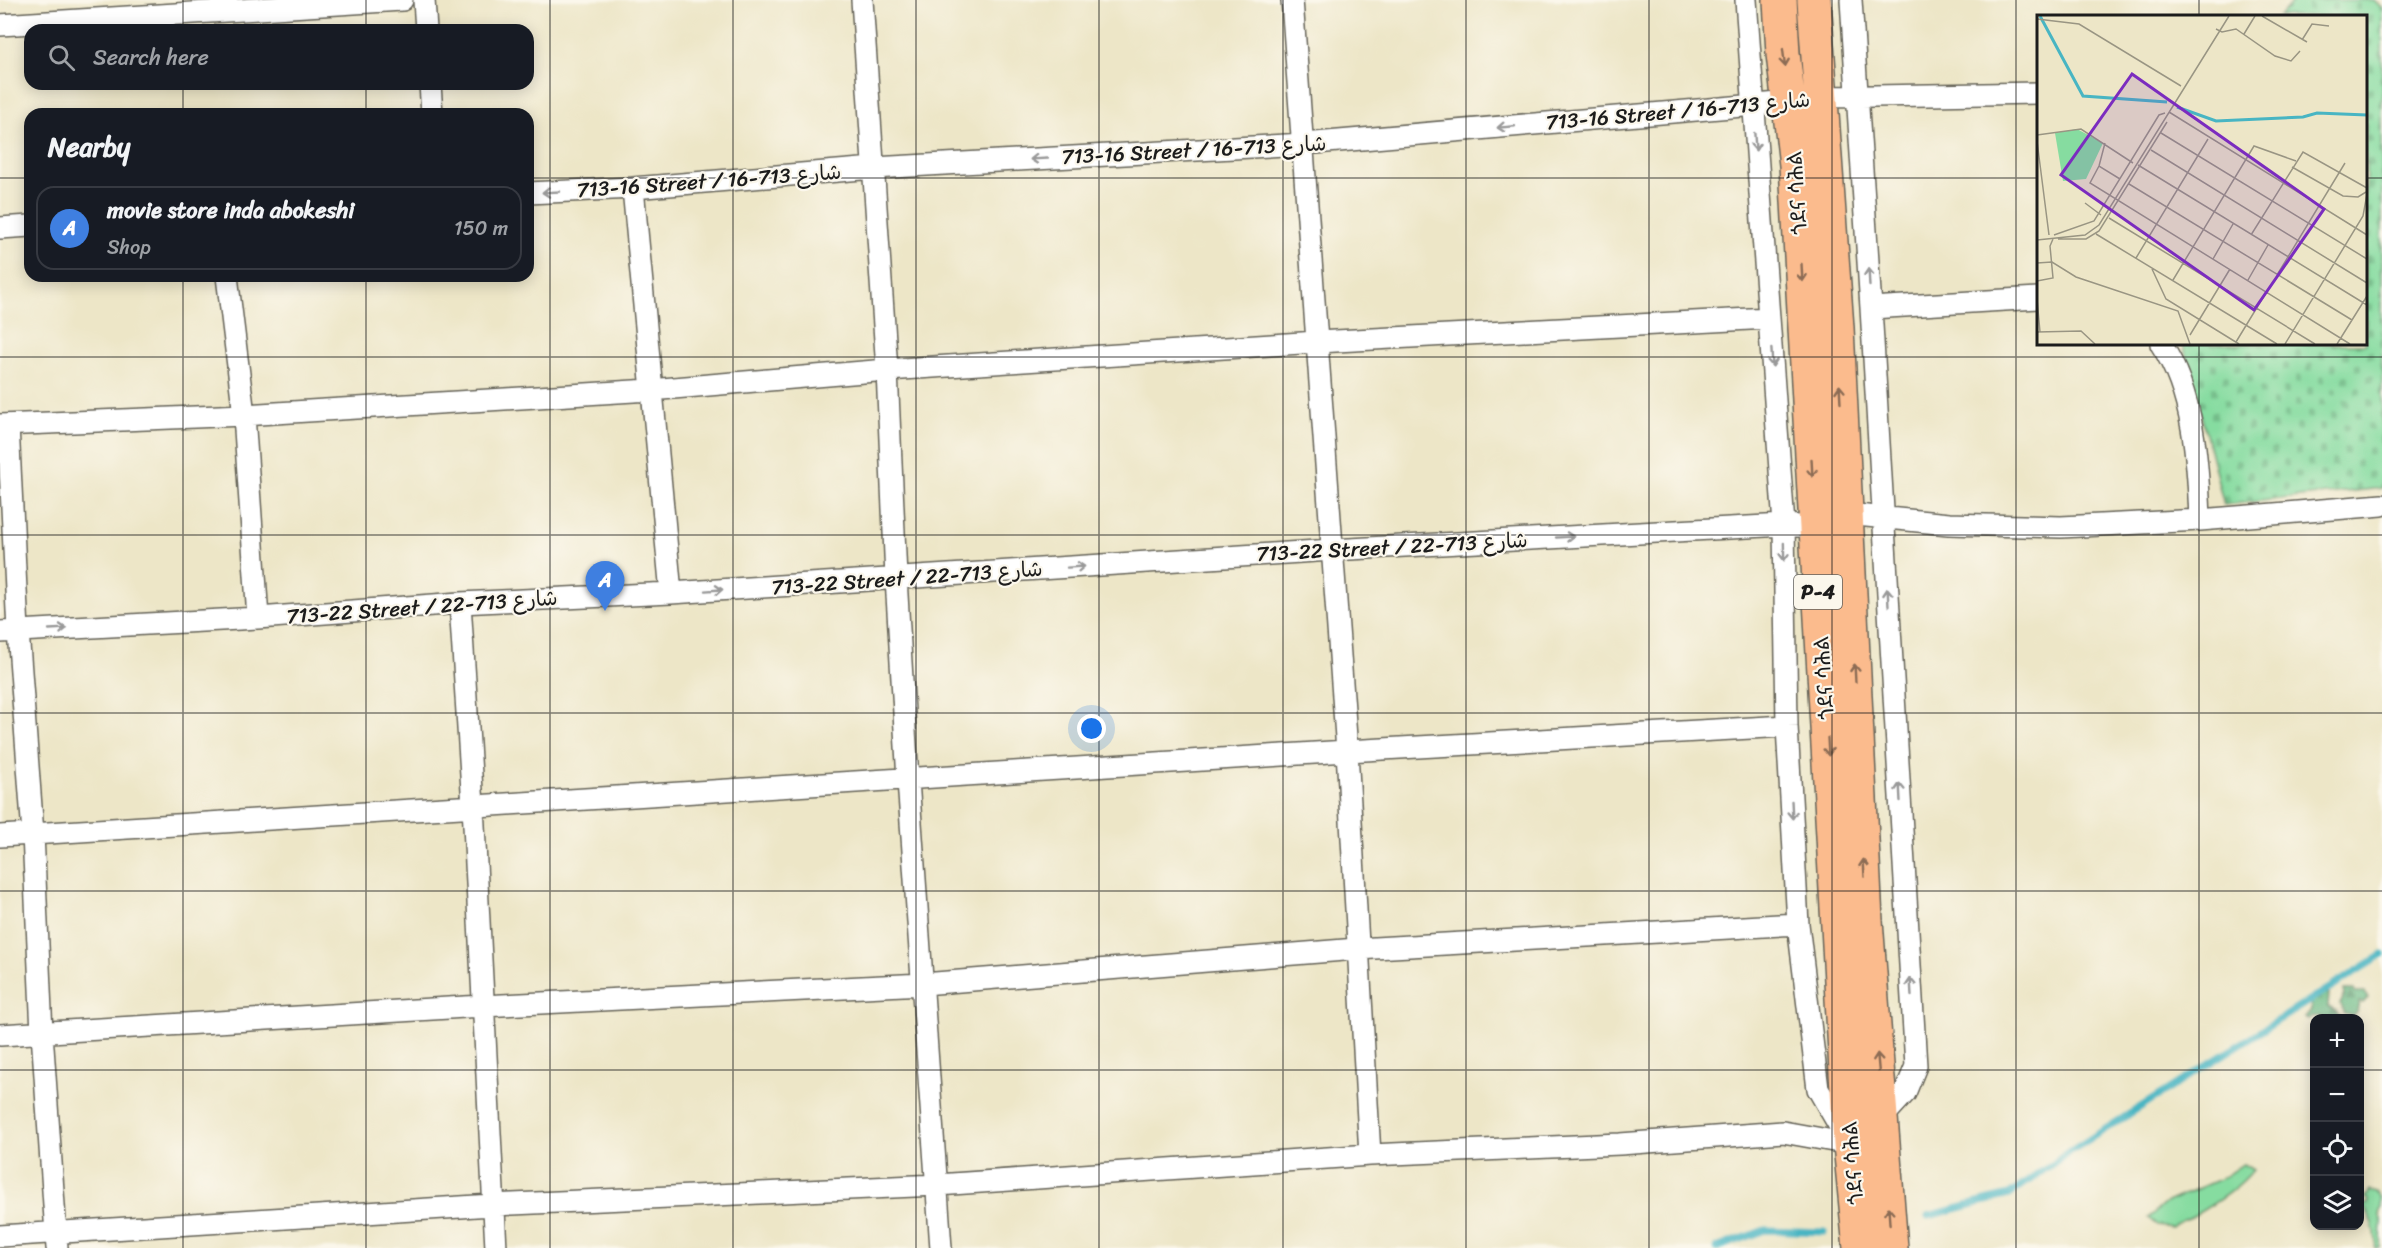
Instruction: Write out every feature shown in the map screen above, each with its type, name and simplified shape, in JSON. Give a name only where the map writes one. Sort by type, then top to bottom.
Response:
[{"type":"highway","name":"ጎደና ሳሕል","points":[[1780,0],[1783,54],[1805,100],[1837,328],[1866,921],[1891,1248]]},
{"type":"highway","name":"ጎደና ሳሕል","points":[[1814,0],[1797,177],[1799,526],[1860,1248]]},
{"type":"street","points":[[0,25],[402,0]]},
{"type":"street","points":[[424,0],[426,24]]},
{"type":"street","points":[[862,0],[887,370],[908,780],[941,1248]]},
{"type":"street","points":[[1292,0],[1347,751],[1370,1155]]},
{"type":"street","points":[[1746,0],[1769,318],[1799,526],[1787,726],[1798,924],[1818,1089],[1850,1144]]},
{"type":"street","points":[[0,1236],[56,1240],[492,1205],[938,1185],[1370,1155],[1620,1144],[1783,1132],[1850,1144],[1883,1129],[1905,1093],[1916,1066],[1851,0]]},
{"type":"street","points":[[430,90],[432,108]]},
{"type":"street","name":"713-16 Street / شارع 713-16","points":[[534,193],[633,188],[874,168],[1304,144],[1858,96],[2037,93]]},
{"type":"street","points":[[633,188],[650,390],[671,593]]},
{"type":"street","points":[[0,228],[24,226]]},
{"type":"street","points":[[228,282],[244,415],[258,618]]},
{"type":"street","points":[[1871,308],[2037,298]]},
{"type":"street","points":[[56,1240],[42,1033],[33,834],[9,632],[4,425],[244,415],[650,390],[887,370],[1317,342],[1769,318]]},
{"type":"street","points":[[2161,345],[2182,389],[2198,457],[2200,520]]},
{"type":"street","points":[[1846,514],[1949,524],[2061,527],[2200,520],[2382,505]]},
{"type":"street","name":"713-22 Street / شارع 713-22","points":[[9,632],[258,618],[460,603],[671,593],[1332,550],[1799,526]]},
{"type":"street","points":[[460,603],[496,1248]]},
{"type":"street","points":[[0,836],[1347,751],[1787,726]]},
{"type":"street","points":[[0,1035],[482,1006],[923,984],[1357,950],[1798,924]]},
{"type":"green space","points":[[2295,0],[2374,0],[2382,8],[2382,488],[2224,505],[2183,345],[2367,345],[2367,15],[2280,15]]},
{"type":"green space","points":[[2344,990],[2364,993],[2368,998],[2363,1003],[2359,1002],[2355,1014],[2344,1014],[2340,1004],[2345,995]]},
{"type":"green space","points":[[2329,993],[2328,1007],[2338,1014],[2310,1014],[2308,1019],[2305,1017],[2311,1010],[2310,999],[2314,995]]},
{"type":"green space","points":[[2243,1164],[2253,1170],[2247,1177],[2225,1196],[2193,1216],[2172,1227],[2157,1225],[2148,1218],[2167,1202],[2222,1178]]},
{"type":"green space","points":[[2370,1191],[2377,1193],[2382,1199],[2379,1213],[2382,1224],[2380,1248],[2375,1248],[2376,1236],[2364,1208],[2368,1200],[2365,1198]]},
{"type":"waterway","points":[[1928,1216],[2009,1195],[2069,1152],[2382,955]]},
{"type":"waterway","points":[[1716,1248],[1765,1230],[1824,1232]]},
{"type":"place","name":"movie store inda abokeshi","points":[[605,611]]}]
